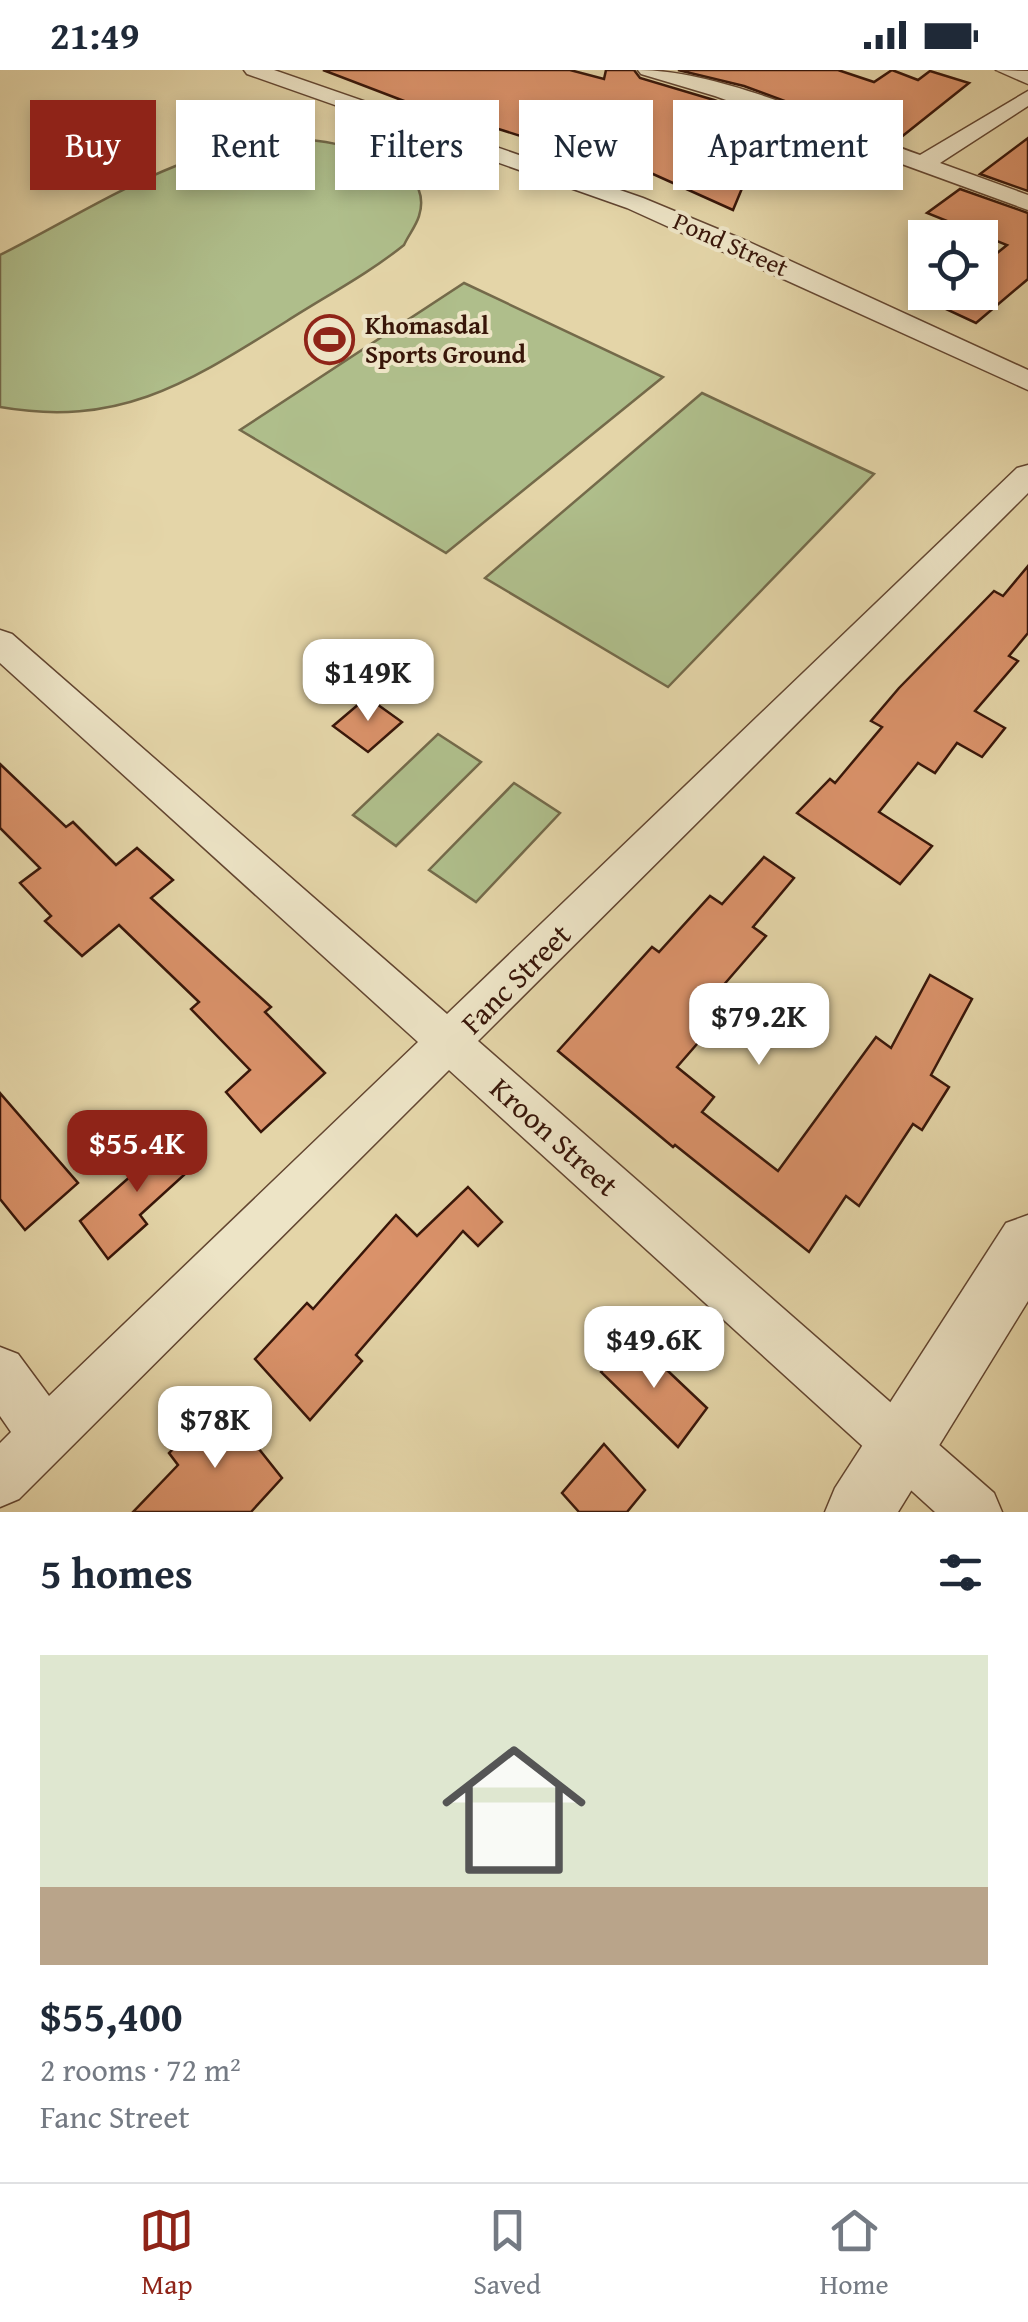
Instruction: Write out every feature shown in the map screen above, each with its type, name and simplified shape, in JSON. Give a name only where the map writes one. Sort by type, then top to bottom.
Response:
[{"type":"street","name":"Pond Street","points":[[254,70],[657,212],[1028,381]]},
{"type":"street","points":[[648,70],[722,91],[1028,202]]},
{"type":"street","points":[[1006,70],[1028,78]]},
{"type":"street","points":[[925,162],[1028,98]]},
{"type":"street","name":"Fanc Street","points":[[0,1480],[1028,475]]},
{"type":"street","name":"Kroon Street","points":[[0,642],[974,1512]]},
{"type":"street","points":[[859,1512],[1028,1245]]},
{"type":"street","points":[[0,1372],[46,1434]]},
{"type":"green space","points":[[315,141],[335,144],[335,190],[417,190],[419,216],[404,245],[185,381],[118,405],[82,411],[0,407],[0,255],[123,190],[156,190],[156,175],[176,166],[176,190],[315,190]]},
{"type":"green space","points":[[464,283],[663,377],[446,553],[240,430]]},
{"type":"green space","points":[[702,393],[874,474],[668,687],[485,578]]},
{"type":"green space","points":[[438,734],[481,762],[396,846],[353,815]]},
{"type":"green space","points":[[514,783],[560,813],[476,902],[429,870]]},
{"type":"building","points":[[323,70],[570,70],[604,79],[606,70],[634,70],[640,78],[714,100],[673,100],[673,183],[653,174],[653,100],[519,100],[519,136],[499,129],[499,100],[402,100]]},
{"type":"building","points":[[678,70],[838,70],[874,82],[892,70],[918,80],[930,71],[969,83],[903,136],[903,100],[782,100]]},
{"type":"building","points":[[1028,138],[1028,191],[980,174]]},
{"type":"building","points":[[960,189],[1028,213],[1028,279],[998,304],[998,252],[1007,245],[998,241],[998,220],[944,220],[927,213]]},
{"type":"building","points":[[689,190],[741,190],[733,210]]},
{"type":"building","points":[[948,310],[991,310],[976,323]]},
{"type":"building","points":[[1028,566],[1028,633],[1009,656],[1018,661],[975,711],[1005,728],[982,757],[957,743],[935,773],[918,763],[879,812],[932,846],[900,884],[797,813],[830,779],[835,783],[882,727],[871,721],[899,688],[994,591],[1003,596]]},
{"type":"building","points":[[367,697],[402,722],[368,752],[333,726]]},
{"type":"building","points":[[0,764],[66,827],[73,822],[116,865],[137,848],[173,880],[151,898],[271,1007],[265,1012],[325,1073],[261,1132],[226,1092],[250,1070],[191,1009],[199,1002],[119,925],[82,956],[45,921],[51,916],[20,883],[40,868],[0,828]]},
{"type":"building","points":[[764,857],[794,878],[753,927],[766,936],[715,995],[730,1006],[677,1067],[714,1097],[702,1112],[778,1171],[876,1037],[891,1048],[930,975],[972,999],[931,1075],[949,1087],[922,1130],[913,1124],[859,1206],[846,1196],[809,1252],[673,1147],[558,1051],[652,947],[659,952],[710,896],[722,904]]},
{"type":"building","points":[[0,1093],[78,1183],[25,1230],[0,1199]]},
{"type":"building","points":[[165,1131],[195,1165],[140,1215],[147,1224],[108,1259],[80,1221],[141,1167],[133,1159]]},
{"type":"building","points":[[468,1187],[502,1222],[478,1246],[463,1231],[356,1355],[362,1361],[310,1420],[255,1359],[307,1303],[313,1309],[396,1215],[417,1236]]},
{"type":"building","points":[[630,1335],[707,1408],[678,1447],[601,1372]]},
{"type":"building","points":[[221,1401],[282,1478],[251,1512],[133,1512],[178,1465],[169,1453]]},
{"type":"building","points":[[604,1444],[645,1490],[627,1512],[579,1512],[562,1493]]},
{"type":"place","name":"Khomasdal Sports Ground","points":[[330,339]]}]
